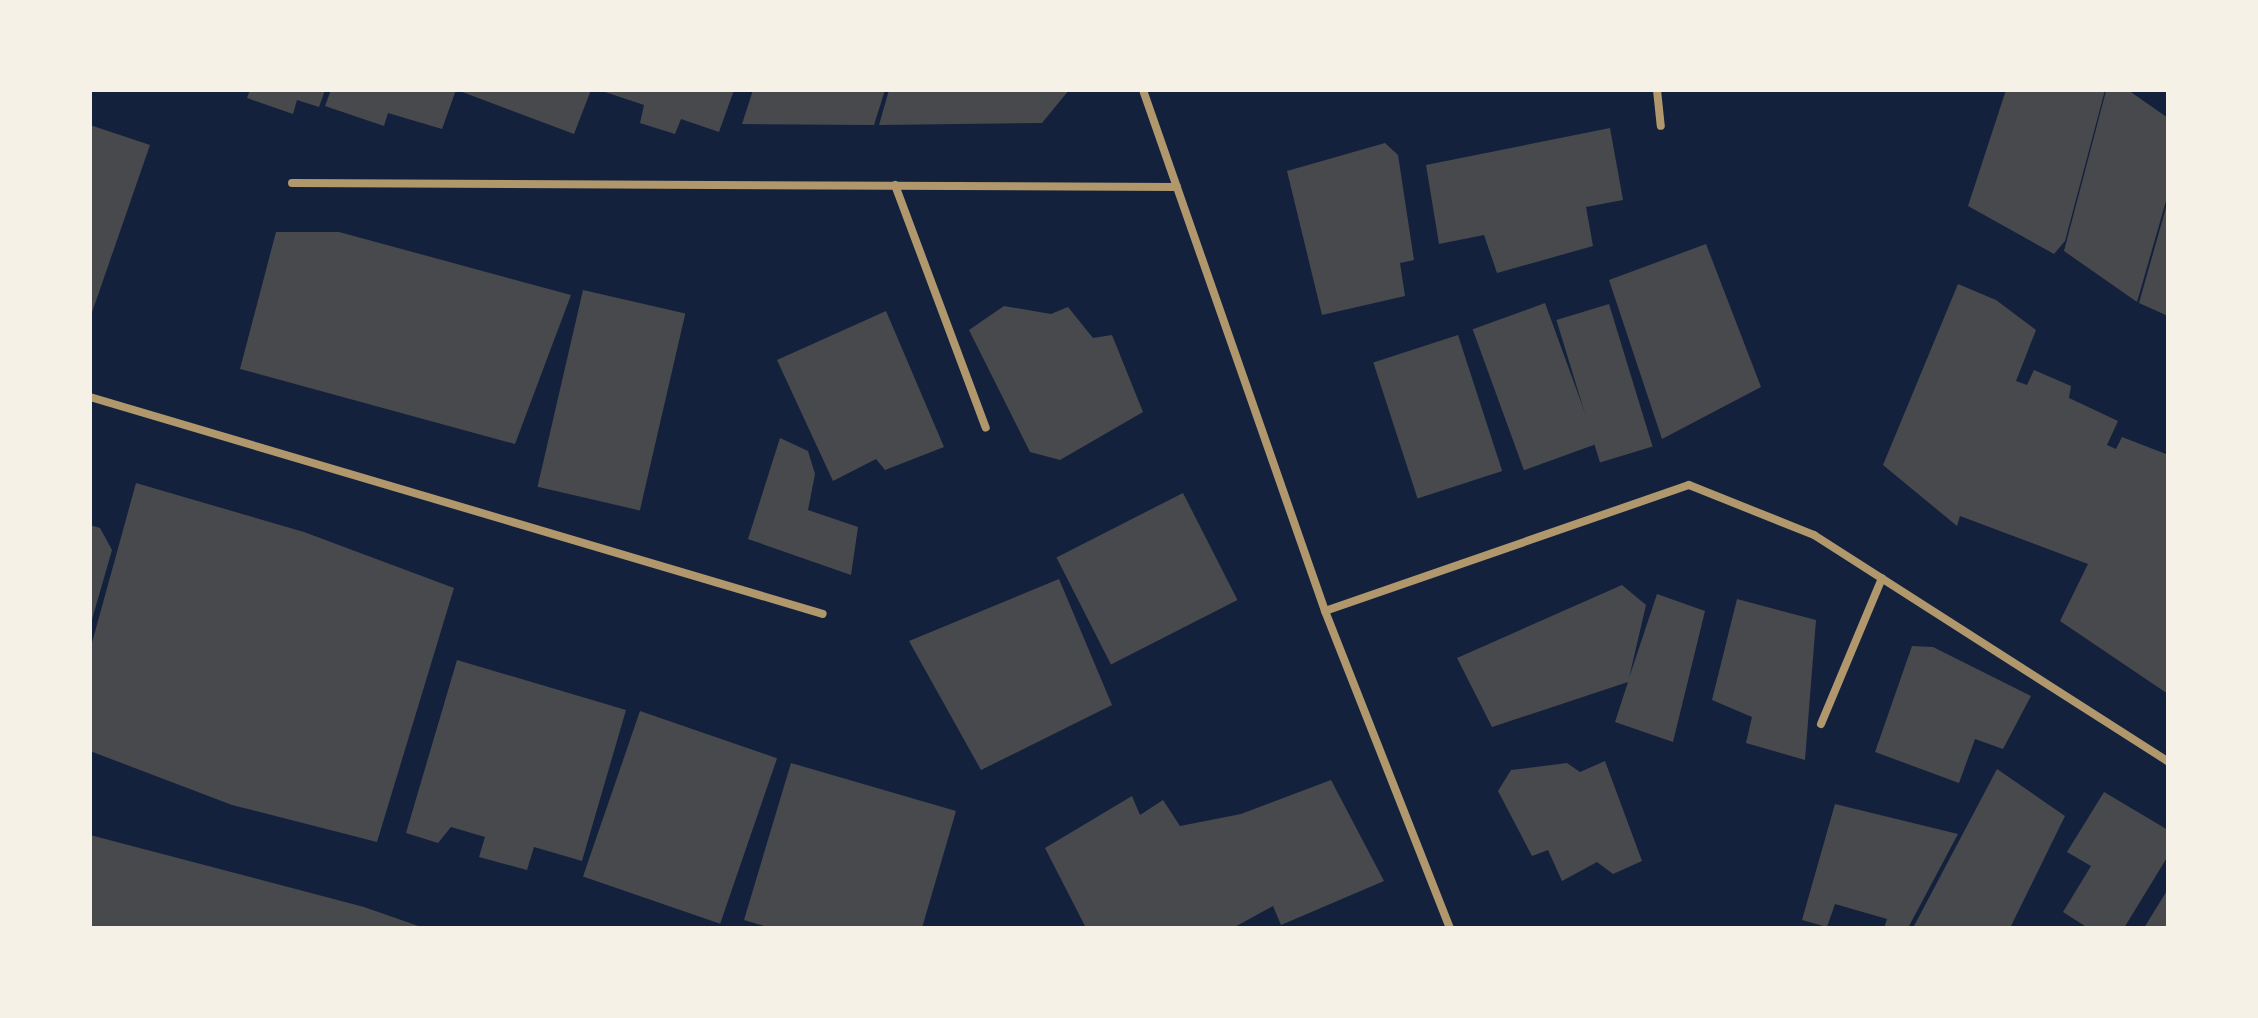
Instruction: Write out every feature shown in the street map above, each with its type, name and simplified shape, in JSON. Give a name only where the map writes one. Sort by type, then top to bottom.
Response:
[{"type":"street","points":[[1143,90],[1325,611],[1450,928]]},
{"type":"street","points":[[1657,90],[1661,126]]},
{"type":"street","points":[[292,183],[1177,187]]},
{"type":"street","points":[[895,185],[986,428]]},
{"type":"street","points":[[90,397],[823,614]]},
{"type":"street","points":[[1325,611],[1689,485],[1814,535],[2168,761]]},
{"type":"street","points":[[1821,724],[1882,578]]},
{"type":"building","points":[[250,90],[325,90],[319,107],[297,100],[293,114],[247,98]]},
{"type":"building","points":[[331,90],[456,90],[442,129],[388,113],[384,126],[325,106]]},
{"type":"building","points":[[457,90],[591,90],[574,134]]},
{"type":"building","points":[[599,90],[734,90],[719,132],[681,119],[675,134],[640,123],[644,105]]},
{"type":"building","points":[[753,90],[885,90],[874,125],[742,124]]},
{"type":"building","points":[[889,90],[1069,90],[1042,123],[879,125]]},
{"type":"building","points":[[2006,90],[2105,90],[2065,241],[2054,254],[1968,206]]},
{"type":"building","points":[[2128,90],[2168,118],[2168,194],[2137,302],[2064,251],[2106,91]]},
{"type":"building","points":[[90,125],[150,145],[90,318]]},
{"type":"building","points":[[1610,128],[1623,200],[1586,207],[1593,246],[1497,273],[1484,235],[1439,244],[1426,165]]},
{"type":"building","points":[[1385,143],[1398,155],[1414,260],[1400,263],[1405,296],[1322,315],[1287,171]]},
{"type":"building","points":[[2168,204],[2168,316],[2139,303]]},
{"type":"building","points":[[276,232],[339,232],[571,295],[515,444],[240,369]]},
{"type":"building","points":[[1706,244],[1761,387],[1662,439],[1609,280]]},
{"type":"building","points":[[1958,284],[1996,300],[2036,330],[2016,381],[2027,385],[2034,370],[2071,386],[2069,398],[2118,421],[2107,445],[2116,449],[2122,437],[2166,454],[2168,694],[2060,621],[2088,564],[1960,516],[1957,526],[1883,465]]},
{"type":"building","points":[[583,290],[685,314],[640,510],[538,487]]},
{"type":"building","points":[[1545,303],[1596,444],[1524,470],[1473,329]]},
{"type":"building","points":[[1609,304],[1653,446],[1600,463],[1556,320]]},
{"type":"building","points":[[1004,306],[1051,314],[1068,307],[1093,338],[1112,335],[1143,412],[1060,460],[1030,452],[969,330]]},
{"type":"building","points":[[886,311],[944,447],[885,470],[876,459],[833,481],[777,360]]},
{"type":"building","points":[[1458,335],[1502,471],[1418,499],[1373,363]]},
{"type":"building","points":[[780,438],[808,451],[815,474],[808,510],[858,527],[851,575],[748,539]]},
{"type":"building","points":[[136,483],[304,532],[454,588],[377,842],[232,805],[90,751],[90,650]]},
{"type":"building","points":[[1183,493],[1237,600],[1111,664],[1056,557]]},
{"type":"building","points":[[90,525],[100,528],[112,550],[91,623]]},
{"type":"building","points":[[1059,579],[1112,705],[981,770],[909,641]]},
{"type":"building","points":[[1622,585],[1646,605],[1629,678],[1657,594],[1705,611],[1673,742],[1615,722],[1628,682],[1492,727],[1457,658]]},
{"type":"building","points":[[1737,599],[1816,620],[1805,760],[1746,743],[1752,717],[1712,700]]},
{"type":"building","points":[[1912,646],[1933,647],[2031,696],[2003,749],[1975,739],[1959,783],[1875,752]]},
{"type":"building","points":[[457,660],[626,710],[582,861],[534,847],[527,870],[479,857],[485,837],[451,827],[438,843],[406,833]]},
{"type":"building","points":[[640,711],[777,758],[720,924],[583,876]]},
{"type":"building","points":[[1605,761],[1642,861],[1613,874],[1597,862],[1562,881],[1548,850],[1532,856],[1498,791],[1511,770],[1567,763],[1580,772]]},
{"type":"building","points":[[791,763],[956,811],[922,928],[771,928],[744,920]]},
{"type":"building","points":[[1997,769],[2065,816],[2010,928],[1913,928]]},
{"type":"building","points":[[1331,780],[1384,881],[1281,925],[1273,906],[1233,928],[1086,928],[1045,848],[1132,796],[1140,815],[1163,800],[1180,826],[1241,814]]},
{"type":"building","points":[[2104,792],[2168,830],[2168,856],[2124,928],[2088,928],[2063,912],[2091,866],[2067,852]]},
{"type":"building","points":[[1835,804],[1958,834],[1908,928],[1884,928],[1887,919],[1835,904],[1827,927],[1802,920]]},
{"type":"building","points":[[90,835],[364,907],[424,928],[90,928]]},
{"type":"building","points":[[2168,889],[2168,928],[2144,928]]}]
